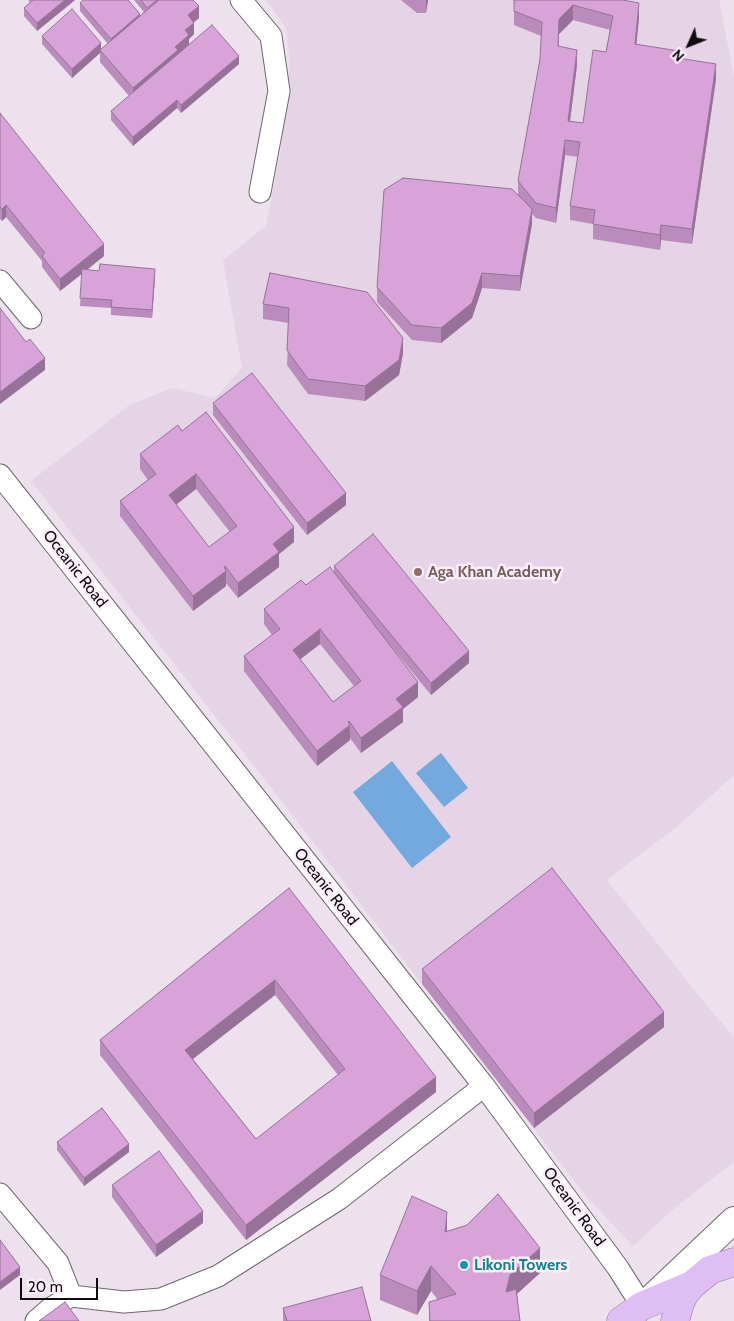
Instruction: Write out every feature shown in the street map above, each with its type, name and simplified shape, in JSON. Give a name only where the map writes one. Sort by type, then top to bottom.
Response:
[{"type":"highway","points":[[632,1314],[692,1284],[710,1270],[734,1262]]},
{"type":"highway","points":[[675,1321],[680,1303],[692,1284]]},
{"type":"street","points":[[241,0],[271,36],[279,91],[260,192]]},
{"type":"street","points":[[0,281],[31,318]]},
{"type":"street","name":"Oceanic Road","points":[[0,475],[484,1086],[618,1268],[632,1314]]},
{"type":"street","points":[[36,1321],[71,1296],[124,1302],[161,1299],[218,1276],[339,1198],[484,1086]]},
{"type":"street","points":[[0,1194],[58,1263],[71,1296]]},
{"type":"street","points":[[632,1314],[734,1220]]},
{"type":"shaded area","name":"Aga Khan Academy","points":[[266,0],[719,0],[734,77],[734,775],[680,824],[607,880],[734,1037],[734,1162],[676,1207],[633,1246],[586,1196],[294,817],[31,481],[128,406],[172,388],[215,398],[242,368],[223,260],[266,226],[281,150],[290,62],[286,28]]},
{"type":"water","points":[[441,753],[468,788],[444,807],[416,773]]},
{"type":"water","points":[[392,761],[451,837],[412,868],[353,792]]},
{"type":"building","points":[[33,0],[65,0],[37,23],[24,8]]},
{"type":"building","points":[[83,0],[128,0],[140,14],[111,39],[80,3]]},
{"type":"building","points":[[141,0],[157,0],[147,8]]},
{"type":"building","points":[[159,0],[193,0],[199,6],[188,15],[194,23],[185,30],[189,35],[175,47],[178,50],[133,88],[100,50]]},
{"type":"building","points":[[514,0],[623,0],[639,3],[635,44],[679,51],[678,58],[716,64],[692,229],[661,225],[660,235],[593,224],[595,210],[570,206],[580,142],[565,140],[556,208],[536,203],[518,181],[540,59],[542,22],[514,11]],"holes":[[[573,5],[613,16],[606,52],[593,50],[583,123],[568,121],[577,50],[558,46],[559,19]]]},
{"type":"building","points":[[72,9],[101,43],[72,69],[42,36]]},
{"type":"building","points":[[212,25],[239,56],[181,105],[177,100],[133,137],[111,111]]},
{"type":"building","points":[[0,113],[104,244],[60,279],[42,256],[45,253],[6,205],[2,209],[0,207]]},
{"type":"building","points":[[403,178],[512,189],[532,209],[520,276],[482,273],[472,303],[441,328],[412,325],[377,287],[384,190]]},
{"type":"building","points":[[100,264],[155,269],[152,310],[111,307],[112,300],[80,298],[82,269],[99,271]]},
{"type":"building","points":[[270,273],[367,292],[403,338],[399,360],[365,386],[308,379],[287,350],[289,308],[263,304]]},
{"type":"building","points":[[0,308],[26,342],[30,339],[45,358],[0,392]]},
{"type":"building","points":[[252,373],[346,493],[307,523],[213,403]]},
{"type":"building","points":[[206,412],[294,527],[273,544],[279,552],[238,583],[225,566],[226,571],[193,596],[120,501],[156,474],[140,454],[178,425],[182,431]],"holes":[[[196,474],[237,526],[209,547],[169,495]]]},
{"type":"building","points":[[373,534],[469,651],[431,683],[334,566]]},
{"type":"building","points":[[330,567],[418,682],[396,699],[403,707],[361,738],[349,721],[350,725],[317,751],[244,656],[280,629],[264,609],[301,580],[306,585]],"holes":[[[320,629],[361,681],[333,702],[293,650]]]},
{"type":"building","points":[[552,868],[664,1012],[534,1113],[422,969]]},
{"type":"building","points":[[289,888],[436,1077],[246,1225],[100,1040]],"holes":[[[275,980],[345,1069],[256,1139],[185,1050]]]},
{"type":"building","points":[[102,1108],[129,1144],[84,1178],[57,1142]]},
{"type":"building","points":[[159,1151],[203,1211],[156,1245],[112,1185]]},
{"type":"building","name":"Likoni Towers","points":[[498,1194],[540,1248],[510,1275],[506,1292],[516,1289],[520,1321],[430,1321],[429,1302],[456,1294],[431,1266],[417,1291],[380,1275],[412,1196],[447,1212],[445,1232],[467,1225]]},
{"type":"building","points":[[0,1240],[20,1267],[0,1282]]},
{"type":"building","points":[[362,1287],[371,1321],[287,1321],[283,1308]]},
{"type":"building","points":[[65,1302],[79,1321],[39,1321]]},
{"type":"place","name":"Aga Khan Academy","points":[[418,572]]},
{"type":"place","name":"Likoni Towers","points":[[464,1265]]}]
